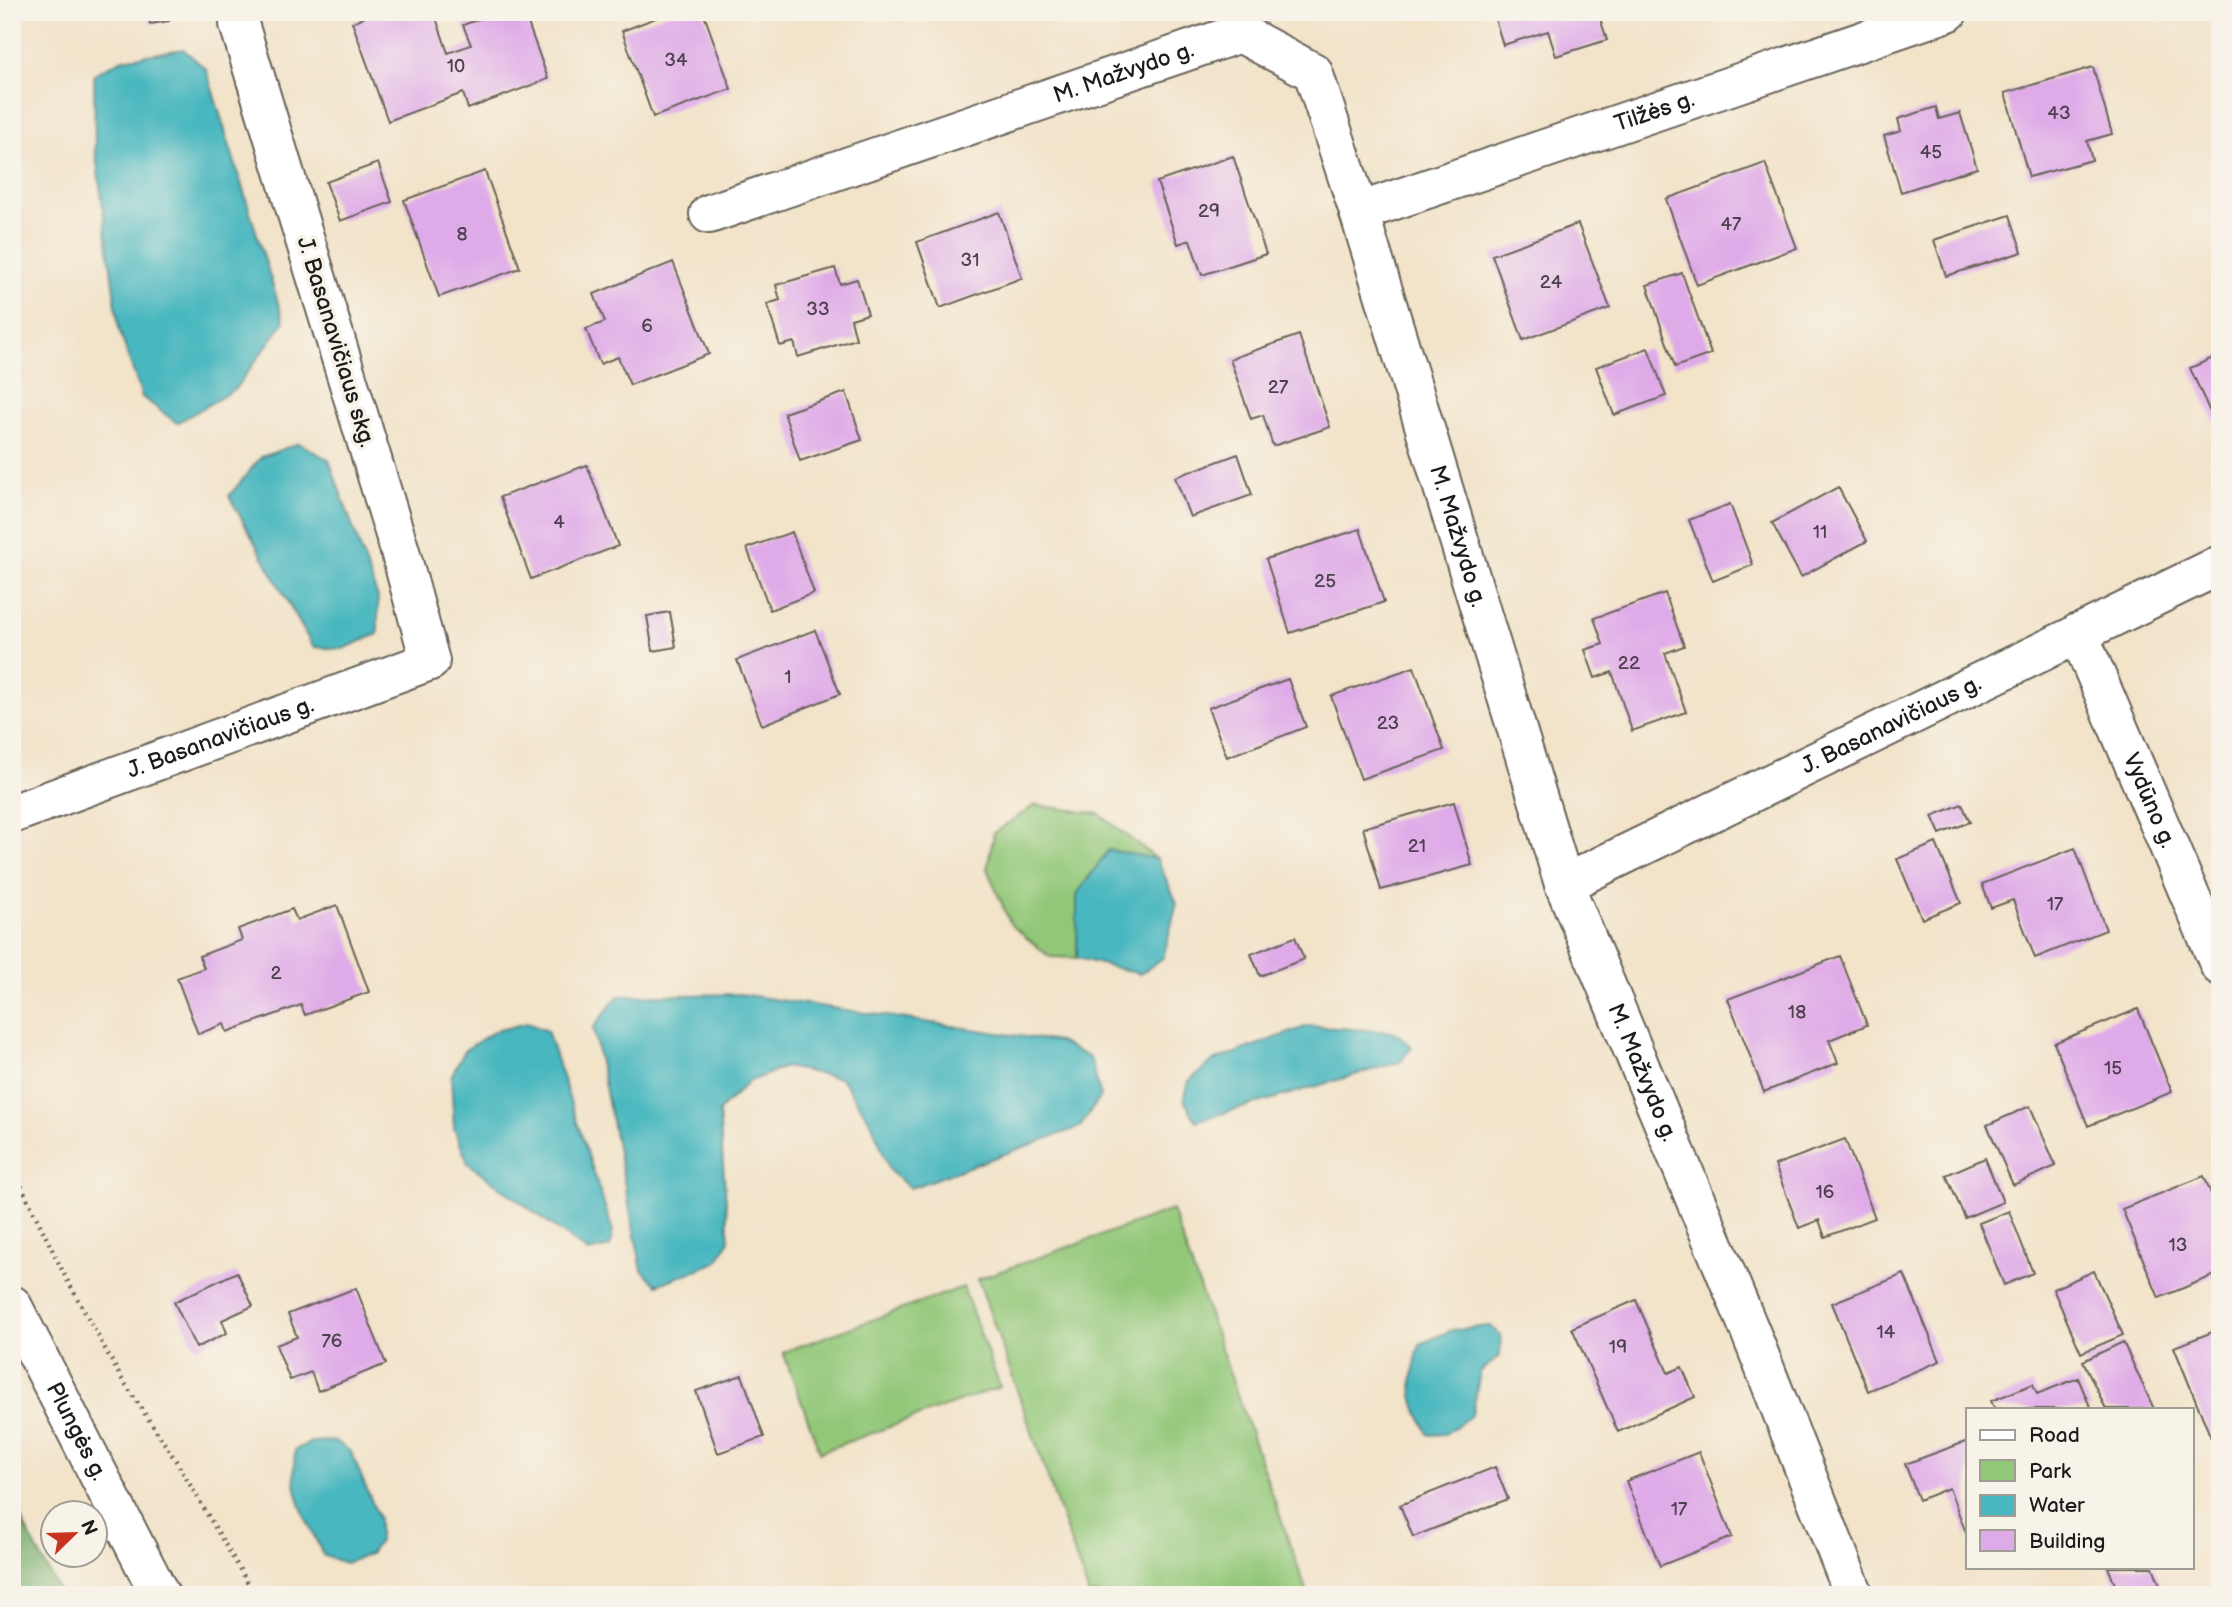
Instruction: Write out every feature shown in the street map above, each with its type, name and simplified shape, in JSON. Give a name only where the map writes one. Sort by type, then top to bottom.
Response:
[{"type":"street","name":"Tilžės g.","points":[[1359,212],[1948,12]]},
{"type":"street","name":"J. Basanavičiaus skg.","points":[[239,24],[400,551],[430,661]]},
{"type":"street","name":"M. Mažvydo g.","points":[[709,214],[1241,33],[1313,72],[1359,212],[1564,884],[1749,1331],[1854,1595]]},
{"type":"street","name":"J. Basanavičiaus g.","points":[[1564,884],[2220,565]]},
{"type":"street","name":"Vydūno g.","points":[[2078,633],[2220,966]]},
{"type":"street","name":"J. Basanavičiaus g.","points":[[12,814],[430,661]]},
{"type":"street","name":"Plungės g.","points":[[12,1305],[160,1595]]},
{"type":"path","points":[[12,1167],[65,1276],[120,1376],[176,1461],[255,1595]]},
{"type":"green space","points":[[1035,805],[1099,814],[1157,859],[1108,850],[1077,894],[1077,958],[1050,957],[1011,925],[987,869],[994,833]]},
{"type":"green space","points":[[1172,1210],[1308,1595],[1089,1595],[978,1279]]},
{"type":"green space","points":[[963,1287],[1000,1387],[820,1452],[783,1352]]},
{"type":"green space","points":[[12,1502],[38,1551],[38,1568],[47,1568],[61,1595],[12,1595]]},
{"type":"water","points":[[183,49],[206,69],[284,322],[235,389],[177,423],[142,397],[119,329],[95,148],[94,74],[123,59]]},
{"type":"water","points":[[299,443],[329,460],[378,598],[378,634],[343,649],[313,647],[229,496],[261,457]]},
{"type":"water","points":[[1109,850],[1157,859],[1177,903],[1163,958],[1140,974],[1077,958],[1077,894]]},
{"type":"water","points":[[740,994],[1059,1042],[1090,1058],[1101,1096],[1080,1127],[910,1188],[890,1171],[872,1124],[841,1078],[785,1067],[748,1082],[719,1111],[729,1241],[717,1262],[657,1285],[642,1270],[593,1028],[618,996]]},
{"type":"water","points":[[527,1023],[547,1031],[613,1231],[610,1247],[588,1252],[468,1163],[454,1128],[451,1077],[465,1050],[495,1031]]},
{"type":"water","points":[[1308,1026],[1395,1032],[1412,1047],[1400,1062],[1196,1121],[1184,1100],[1189,1081],[1213,1061]]},
{"type":"water","points":[[1490,1326],[1501,1336],[1500,1356],[1480,1372],[1472,1415],[1445,1434],[1429,1435],[1417,1411],[1412,1381],[1420,1344],[1452,1330]]},
{"type":"water","points":[[335,1441],[351,1452],[379,1519],[379,1541],[370,1554],[346,1563],[324,1556],[300,1505],[295,1480],[295,1450],[311,1442]]},
{"type":"building","points":[[148,12],[168,12],[169,21],[150,24]]},
{"type":"building","points":[[378,12],[434,12],[448,53],[471,45],[463,25],[497,12],[524,12],[548,79],[468,109],[463,93],[388,121],[352,22]]},
{"type":"building","points":[[671,12],[703,12],[731,89],[653,117],[622,31]]},
{"type":"building","points":[[1493,12],[1598,12],[1607,40],[1556,56],[1548,31],[1503,45]]},
{"type":"building","points":[[2093,67],[2112,134],[2087,141],[2092,160],[2029,177],[2005,93]]},
{"type":"building","points":[[1936,107],[1939,119],[1960,113],[1977,168],[1901,192],[1884,136],[1901,131],[1898,119]]},
{"type":"building","points":[[1233,156],[1266,254],[1202,275],[1190,240],[1178,244],[1157,182]]},
{"type":"building","points":[[378,163],[392,202],[340,221],[326,182]]},
{"type":"building","points":[[1765,163],[1797,248],[1697,285],[1666,199]]},
{"type":"building","points":[[485,171],[520,268],[439,297],[404,200]]},
{"type":"building","points":[[999,212],[1022,278],[940,308],[917,242]]},
{"type":"building","points":[[2010,215],[2022,252],[1946,276],[1934,240]]},
{"type":"building","points":[[1578,224],[1610,308],[1523,340],[1492,255]]},
{"type":"building","points":[[673,262],[709,354],[630,385],[618,357],[600,364],[586,329],[605,322],[594,294]]},
{"type":"building","points":[[835,268],[840,284],[857,279],[868,314],[851,319],[856,339],[798,357],[794,342],[780,346],[767,304],[780,300],[776,285]]},
{"type":"building","points":[[1682,273],[1711,354],[1675,367],[1647,285]]},
{"type":"building","points":[[1299,335],[1330,427],[1273,446],[1263,415],[1251,419],[1230,359]]},
{"type":"building","points":[[1648,348],[1666,396],[1614,415],[1596,367]]},
{"type":"building","points":[[2220,355],[2220,434],[2190,368]]},
{"type":"building","points":[[846,392],[862,440],[800,461],[784,413]]},
{"type":"building","points":[[1238,454],[1252,495],[1190,517],[1175,477]]},
{"type":"building","points":[[587,465],[618,546],[531,579],[500,497]]},
{"type":"building","points":[[1838,487],[1867,541],[1801,577],[1772,523]]},
{"type":"building","points":[[1730,504],[1753,565],[1713,581],[1689,520]]},
{"type":"building","points":[[1360,529],[1384,602],[1290,633],[1266,559]]},
{"type":"building","points":[[792,532],[814,593],[770,610],[747,548]]},
{"type":"building","points":[[1665,593],[1684,646],[1665,653],[1686,712],[1632,731],[1612,672],[1595,678],[1585,650],[1603,644],[1594,618]]},
{"type":"building","points":[[670,612],[676,647],[653,651],[647,616]]},
{"type":"building","points":[[815,630],[840,694],[762,725],[737,660]]},
{"type":"building","points":[[1414,667],[1444,750],[1361,779],[1331,696]]},
{"type":"building","points":[[1288,679],[1306,727],[1227,757],[1208,708]]},
{"type":"building","points":[[1454,802],[1472,865],[1381,890],[1363,828]]},
{"type":"building","points":[[1962,804],[1970,822],[1940,834],[1932,816]]},
{"type":"building","points":[[1936,843],[1961,903],[1922,919],[1897,859]]},
{"type":"building","points":[[2075,848],[2106,930],[2035,958],[2013,900],[1991,908],[1982,884]]},
{"type":"building","points":[[337,905],[369,992],[305,1015],[301,1005],[227,1032],[224,1024],[198,1034],[177,978],[204,968],[199,956],[242,940],[238,929],[292,909],[297,920]]},
{"type":"building","points":[[1295,937],[1304,959],[1260,976],[1251,954]]},
{"type":"building","points":[[1840,956],[1867,1025],[1829,1040],[1838,1063],[1764,1092],[1728,999]]},
{"type":"building","points":[[2138,1009],[2172,1092],[2088,1126],[2054,1043]]},
{"type":"building","points":[[2030,1106],[2056,1166],[2013,1185],[1987,1125]]},
{"type":"building","points":[[1845,1139],[1875,1218],[1825,1237],[1819,1220],[1799,1228],[1775,1165]]},
{"type":"building","points":[[1985,1158],[2003,1202],[1965,1218],[1946,1175]]},
{"type":"building","points":[[2204,1176],[2220,1216],[2220,1273],[2159,1298],[2122,1209]]},
{"type":"building","points":[[2009,1211],[2033,1273],[2004,1285],[1979,1223]]},
{"type":"building","points":[[2094,1271],[2123,1335],[2081,1353],[2053,1289]]},
{"type":"building","points":[[237,1272],[253,1306],[222,1320],[227,1333],[196,1348],[174,1302]]},
{"type":"building","points":[[1904,1274],[1940,1361],[1868,1391],[1832,1303]]},
{"type":"building","points":[[356,1288],[386,1364],[318,1391],[311,1372],[290,1380],[276,1345],[297,1337],[288,1314]]},
{"type":"building","points":[[1636,1300],[1668,1373],[1682,1367],[1695,1397],[1618,1432],[1572,1328]]},
{"type":"building","points":[[2220,1329],[2220,1434],[2211,1438],[2174,1347]]},
{"type":"building","points":[[2123,1342],[2154,1408],[2106,1408],[2083,1361]]},
{"type":"building","points":[[742,1375],[764,1437],[718,1453],[696,1391]]},
{"type":"building","points":[[2078,1378],[2091,1408],[1994,1408],[1991,1401],[2033,1384],[2037,1394]]},
{"type":"building","points":[[1966,1442],[1966,1533],[1949,1488],[1919,1500],[1905,1464]]},
{"type":"building","points":[[1699,1452],[1732,1537],[1660,1566],[1626,1481]]},
{"type":"building","points":[[1495,1467],[1508,1499],[1413,1537],[1400,1505]]},
{"type":"building","points":[[2108,1568],[2153,1568],[2164,1595],[2119,1595]]}]
